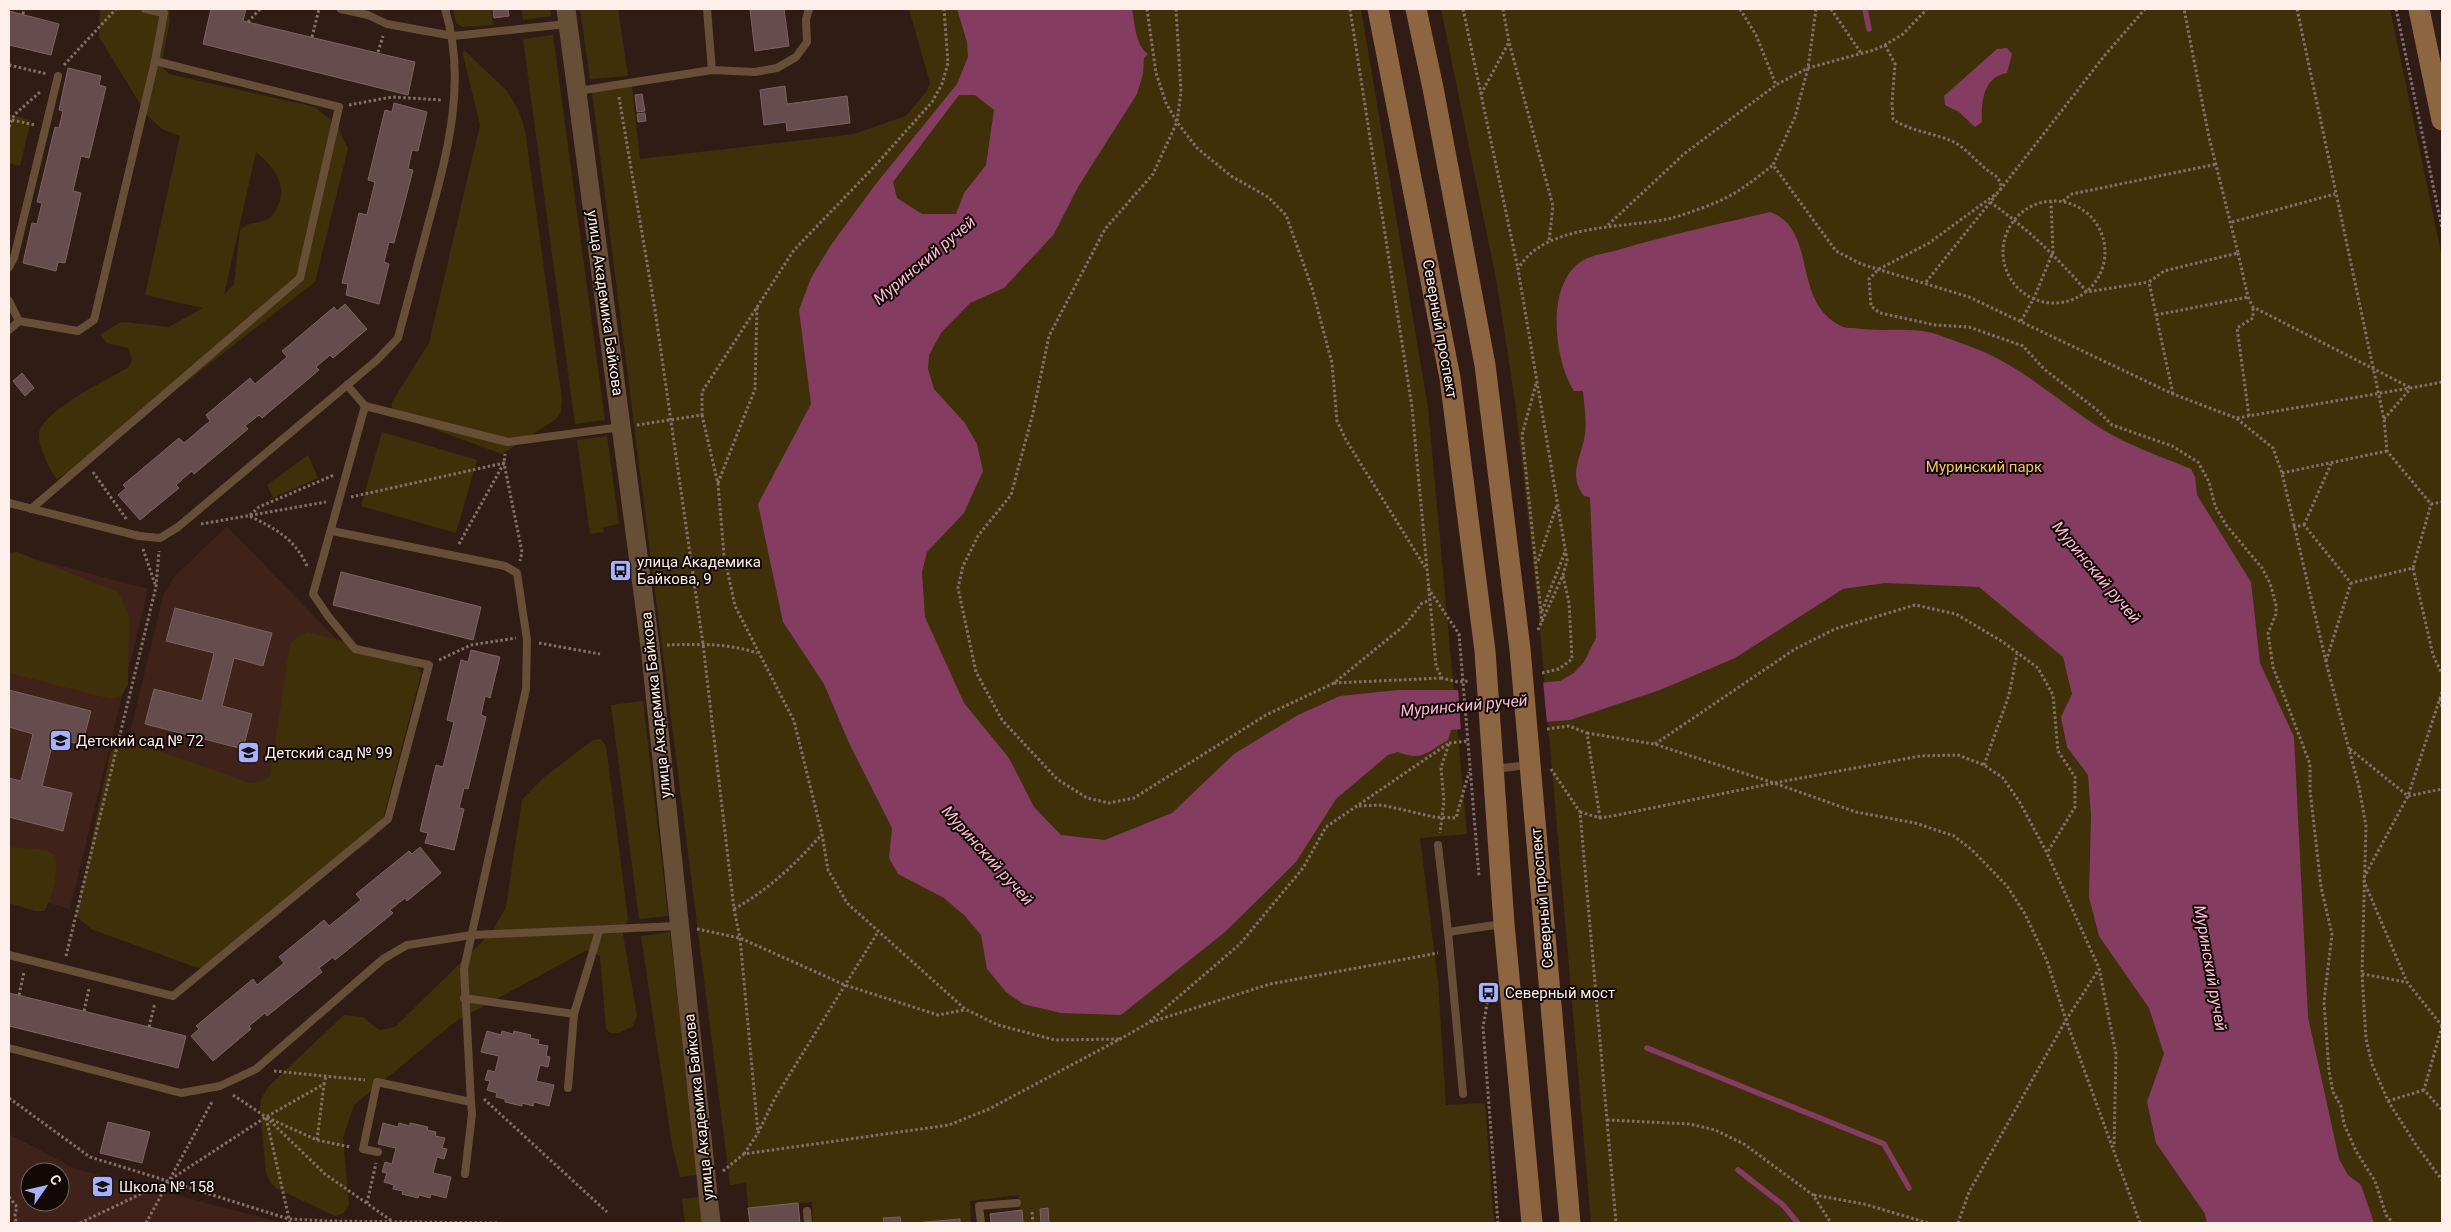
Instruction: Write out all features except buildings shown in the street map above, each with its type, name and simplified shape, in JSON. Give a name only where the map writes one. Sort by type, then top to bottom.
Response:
[{"type":"main road","name":"Северный проспект","points":[[1378,9],[1450,378],[1485,651],[1493,762]]},
{"type":"main road","points":[[1416,9],[1433,88],[1485,365],[1535,760]]},
{"type":"main road","points":[[2419,9],[2442,120]]},
{"type":"main road","name":"Северный проспект","points":[[1535,760],[1570,1223]]},
{"type":"main road","points":[[1493,762],[1504,924],[1532,1223]]},
{"type":"street","name":"улица Академика Байкова","points":[[567,16],[650,646],[711,1223]]},
{"type":"lane","points":[[9,330],[19,322],[78,331],[94,320],[155,61],[164,14],[144,9]]},
{"type":"lane","points":[[341,9],[367,12],[387,24],[453,36],[567,16]]},
{"type":"lane","points":[[9,503],[139,536],[160,538],[178,527],[377,360],[398,338],[448,153],[455,101],[453,36],[445,9]]},
{"type":"lane","points":[[707,9],[712,70]]},
{"type":"lane","points":[[577,91],[712,70],[755,72],[777,68],[796,56],[807,42],[806,19],[809,9]]},
{"type":"lane","points":[[30,509],[300,278],[339,107],[155,61]]},
{"type":"lane","points":[[9,267],[14,258],[58,76]]},
{"type":"lane","points":[[9,301],[19,322]]},
{"type":"lane","points":[[347,385],[365,406],[508,442],[622,426]]},
{"type":"lane","points":[[9,955],[173,996],[388,819],[429,665],[355,648],[328,616],[314,594],[365,406]]},
{"type":"lane","points":[[332,530],[505,566],[517,573],[527,640],[526,689],[464,969],[464,998],[472,1114],[465,1174]]},
{"type":"lane","points":[[1493,762],[1535,760]]},
{"type":"lane","points":[[1438,845],[1463,1094]]},
{"type":"lane","points":[[1448,932],[1504,924]]},
{"type":"lane","points":[[9,1048],[181,1093],[220,1086],[256,1069],[383,959],[407,945],[472,935],[681,926]]},
{"type":"lane","points":[[568,1088],[574,1014],[599,931]]},
{"type":"lane","points":[[464,998],[574,1014]]},
{"type":"lane","points":[[378,1152],[363,1149],[377,1082],[471,1102]]},
{"type":"lane","points":[[981,1223],[979,1206],[1017,1203]]},
{"type":"lane","points":[[807,1211],[808,1223]]},
{"type":"path","points":[[22,14],[24,9]]},
{"type":"path","points":[[9,126],[12,120],[58,76],[64,65],[116,9]]},
{"type":"path","points":[[248,22],[260,9]]},
{"type":"path","points":[[312,37],[320,9]]},
{"type":"path","points":[[944,9],[948,62],[942,84],[932,102],[873,168],[794,250],[702,392],[702,415],[718,484],[724,554],[734,606],[794,721],[822,834],[828,870],[847,903],[964,1010],[998,1025],[1056,1040],[1122,1038]]},
{"type":"path","points":[[1147,9],[1156,73],[1166,103],[1178,122],[1197,148],[1231,176],[1268,197],[1286,215],[1312,288],[1332,363],[1337,420],[1346,440],[1426,569]]},
{"type":"path","points":[[1176,9],[1181,92],[1178,122],[1153,174],[1105,229],[1050,336],[1033,413],[1011,495],[978,536],[963,566],[958,588],[976,672],[1002,720],[1057,779],[1087,798],[1109,803],[1134,798],[1266,715],[1334,683],[1405,625],[1422,603],[1429,601]]},
{"type":"path","points":[[1350,9],[1412,407],[1428,587],[1458,634],[1469,769],[1456,818],[1382,805],[1358,806]]},
{"type":"path","points":[[1463,9],[1518,269],[1566,551],[1566,568],[1546,614]]},
{"type":"path","points":[[1503,9],[1509,42],[1553,206],[1549,241]]},
{"type":"path","points":[[1740,9],[1756,35],[1776,85]]},
{"type":"path","points":[[1518,269],[1533,250],[1549,241],[1607,226],[1672,218],[1732,195],[1773,165],[1795,117],[1808,68],[1816,9]]},
{"type":"path","points":[[1831,9],[1861,53]]},
{"type":"path","points":[[1607,226],[1684,154],[1776,85],[1808,68],[1874,50],[1884,45],[1902,34],[1925,9]]},
{"type":"path","points":[[1926,282],[2105,55],[2145,9]]},
{"type":"path","points":[[2184,9],[2210,138],[2232,222],[2248,297],[2253,307],[2253,318],[2237,328],[2249,416]]},
{"type":"path","points":[[2297,9],[2384,419],[2387,451],[2431,504]]},
{"type":"path","points":[[2396,9],[2442,228]]},
{"type":"path","points":[[1481,94],[1509,42]]},
{"type":"path","points":[[1884,45],[1895,64],[1892,103],[1893,119],[1901,126],[1933,133],[1955,143],[1996,176],[2001,183],[2000,190],[1929,243],[1879,269],[1869,279],[1868,293],[1871,306],[1880,312],[1935,325],[1969,327],[2024,346],[2044,369],[2096,409],[2112,426],[2128,433],[2172,446],[2198,462],[2209,482],[2215,506],[2226,525],[2262,568],[2270,583],[2276,606],[2276,614],[2268,633],[2273,667],[2310,764],[2310,790],[2321,888],[2332,934],[2324,1002],[2329,1071],[2333,1092],[2341,1106],[2344,1124],[2356,1151],[2375,1181],[2386,1215],[2393,1223]]},
{"type":"path","points":[[9,65],[58,76]]},
{"type":"path","points":[[617,84],[655,310],[703,644],[734,909],[740,938],[758,1134]]},
{"type":"path","points":[[339,107],[392,97],[455,101]]},
{"type":"path","points":[[12,120],[45,128]]},
{"type":"path","points":[[2063,201],[2072,194],[2217,164]]},
{"type":"path","points":[[1773,165],[1836,251],[1862,264],[1926,282],[1969,297],[2173,394],[2236,418],[2273,448],[2282,474],[2326,662],[2350,749],[2366,826],[2362,974],[2366,1040],[2372,1064],[2388,1101],[2416,1145],[2442,1180]]},
{"type":"path","points":[[2232,222],[2335,194]]},
{"type":"path","points":[[2087,292],[2105,261],[2103,234],[2087,212],[2063,201],[2051,202],[2036,204],[2014,219],[2002,243],[2005,270],[2020,292],[2045,304],[2072,301],[2087,292],[2149,282],[2164,271],[2238,253]]},
{"type":"path","points":[[1990,202],[2014,219],[2052,252],[2087,292]]},
{"type":"path","points":[[2020,321],[2034,298],[2052,252],[2051,202]]},
{"type":"path","points":[[2149,282],[2173,394]]},
{"type":"path","points":[[2156,315],[2248,297]]},
{"type":"path","points":[[718,484],[755,390],[757,305]]},
{"type":"path","points":[[2253,307],[2411,388]]},
{"type":"path","points":[[1537,381],[1522,435],[1542,622]]},
{"type":"path","points":[[2236,418],[2442,382]]},
{"type":"path","points":[[2384,419],[2411,388]]},
{"type":"path","points":[[622,426],[671,421],[702,415]]},
{"type":"path","points":[[453,556],[504,463],[508,442]]},
{"type":"path","points":[[2282,474],[2387,451]]},
{"type":"path","points":[[178,527],[340,500],[504,463]]},
{"type":"path","points":[[504,463],[522,552],[517,573]]},
{"type":"path","points":[[2304,525],[2331,464]]},
{"type":"path","points":[[249,516],[259,507],[348,469]]},
{"type":"path","points":[[2431,504],[2442,502]]},
{"type":"path","points":[[1537,564],[1557,503]]},
{"type":"path","points":[[2431,504],[2413,568],[2433,654],[2442,674]]},
{"type":"path","points":[[249,516],[284,535],[300,551],[308,567],[314,594]]},
{"type":"path","points":[[2293,527],[2304,525]]},
{"type":"path","points":[[2304,525],[2351,583]]},
{"type":"path","points":[[64,968],[156,587],[160,538]]},
{"type":"path","points":[[1542,612],[1566,551]]},
{"type":"path","points":[[2351,583],[2413,568]]},
{"type":"path","points":[[2326,662],[2351,583]]},
{"type":"path","points":[[1654,744],[1795,649],[1835,629],[1915,604],[1956,614],[2002,642],[2038,668],[2053,695],[2058,751],[2075,777],[2076,807],[2047,852]]},
{"type":"path","points":[[650,646],[703,644],[737,646],[758,653]]},
{"type":"path","points":[[1984,765],[2009,695],[2017,654]]},
{"type":"path","points":[[1334,683],[1442,678]]},
{"type":"path","points":[[2364,879],[2408,796],[2442,692]]},
{"type":"path","points":[[2440,698],[2442,708]]},
{"type":"path","points":[[1587,733],[1654,744],[1856,812],[1915,823],[1954,836],[1972,850],[2008,886],[2025,914],[2047,961],[2066,1020],[2114,1147],[2140,1223]]},
{"type":"path","points":[[744,1154],[949,1125],[989,1109],[1148,1023],[1240,944],[1304,868],[1326,827],[1449,743],[1440,768],[1444,801],[1442,817]]},
{"type":"path","points":[[2350,749],[2408,796]]},
{"type":"path","points":[[1535,760],[1580,812],[1600,818],[1920,756],[1958,755],[1984,765],[2003,778],[2019,801],[2047,852],[2099,968],[2116,1054],[2114,1147]]},
{"type":"path","points":[[2408,796],[2442,789]]},
{"type":"path","points":[[1580,812],[1616,1223]]},
{"type":"path","points":[[734,909],[751,900],[796,863],[822,834]]},
{"type":"path","points":[[2364,879],[2406,982],[2442,1026],[2424,1090]]},
{"type":"path","points":[[681,926],[740,938],[846,985],[938,1015],[964,1010]]},
{"type":"path","points":[[707,1183],[744,1154],[758,1134],[775,1098],[878,932]]},
{"type":"path","points":[[1148,1023],[1270,984],[1450,951]]},
{"type":"path","points":[[19,995],[28,959]]},
{"type":"path","points":[[1958,1223],[1969,1192],[2066,1020],[2099,968]]},
{"type":"path","points":[[2362,974],[2406,982]]},
{"type":"path","points":[[84,1011],[92,976]]},
{"type":"path","points":[[149,1027],[157,992]]},
{"type":"path","points":[[256,1069],[377,1082]]},
{"type":"path","points":[[316,1140],[326,1076]]},
{"type":"path","points":[[80,1223],[168,1181],[266,1117],[324,1084]]},
{"type":"path","points":[[469,1084],[607,1212]]},
{"type":"path","points":[[146,1223],[220,1086],[266,1117],[316,1140],[363,1149]]},
{"type":"path","points":[[2388,1101],[2424,1090]]},
{"type":"path","points":[[2424,1090],[2442,1110]]},
{"type":"path","points":[[9,1098],[90,1157],[289,1221],[497,1223]]},
{"type":"path","points":[[1488,1098],[1498,1223]]},
{"type":"path","points":[[266,1117],[325,1174],[392,1221]]},
{"type":"path","points":[[266,1117],[289,1221]]},
{"type":"path","points":[[1607,1120],[1690,1124],[1715,1130],[1744,1144],[1813,1195],[1831,1223]]},
{"type":"path","points":[[367,1203],[378,1152]]},
{"type":"path","points":[[1813,1195],[1864,1204],[1928,1223]]},
{"type":"path","points":[[9,1197],[17,1207],[15,1214],[16,1223]]},
{"type":"path","points":[[1032,1212],[1033,1223]]},
{"type":"shaded area","name":"Детский сад № 99","points":[[227,526],[385,690],[361,815],[86,913],[164,593],[175,576]]},
{"type":"shaded area","name":"Детский сад № 72","points":[[9,552],[148,589],[70,909],[9,892]]},
{"type":"shaded area","name":"Школа № 158","points":[[9,1134],[63,1162],[20,1162],[20,1212],[70,1212],[70,1166],[283,1223],[9,1223]]},
{"type":"green space","points":[[100,9],[169,9],[170,20],[161,66],[169,74],[315,107],[337,125],[348,149],[315,282],[74,469],[57,479],[48,464],[40,444],[39,433],[44,424],[52,414],[64,405],[129,367],[132,360],[128,348],[107,343],[100,335],[119,323],[125,322],[169,327],[203,308],[145,295],[180,136],[162,129],[147,115],[99,37]],"holes":[[[256,152],[268,163],[277,176],[280,183],[281,198],[270,218],[247,225],[240,230],[234,284],[224,295]]]},
{"type":"green space","points":[[453,9],[491,9],[493,25],[463,27],[456,23]]},
{"type":"green space","points":[[522,9],[550,9],[551,16],[523,20]]},
{"type":"green space","points":[[580,9],[618,9],[628,76],[590,79]]},
{"type":"green space","points":[[909,9],[1361,9],[1428,408],[1467,834],[1420,838],[1438,982],[1446,1105],[1485,1103],[1494,1223],[1023,1223],[1018,1199],[1020,1195],[970,1201],[971,1223],[960,1223],[960,1219],[901,1223],[900,1217],[884,1218],[884,1223],[813,1223],[812,1202],[748,1208],[746,1183],[730,1185],[592,92],[632,86],[640,159],[854,134],[906,116],[927,91],[930,83]]},
{"type":"green space","name":"Муринский парк","points":[[1441,9],[2390,9],[2442,257],[2442,1223],[1591,1223],[1538,606],[1515,401],[1497,284]]},
{"type":"green space","points":[[553,35],[605,420],[575,424],[523,39]]},
{"type":"green space","points":[[464,50],[507,91],[518,109],[525,130],[562,400],[561,412],[555,420],[502,454],[401,417],[392,410],[392,402],[429,343],[480,125],[463,54]]},
{"type":"green space","points":[[9,114],[31,120],[20,166],[9,163]]},
{"type":"green space","points":[[382,432],[477,460],[456,533],[361,506]]},
{"type":"green space","points":[[607,436],[619,524],[603,527],[604,532],[590,534],[577,440]]},
{"type":"green space","points":[[308,455],[318,478],[273,498],[267,485]]},
{"type":"green space","points":[[17,552],[118,592],[129,616],[128,684],[121,697],[111,699],[9,673],[9,553]]},
{"type":"green space","name":"Детский сад № 99","points":[[307,632],[406,657],[417,666],[421,674],[381,826],[375,836],[215,963],[201,968],[91,929],[76,916],[110,753],[116,746],[128,740],[250,783],[263,781],[270,776],[290,644],[297,637]]},
{"type":"green space","points":[[643,701],[668,916],[639,919],[611,705]]},
{"type":"green space","points":[[601,739],[606,746],[628,919],[623,934],[637,1016],[632,1027],[618,1033],[610,1033],[606,1029],[600,956],[587,950],[456,1021],[354,1105],[343,1138],[349,1205],[344,1213],[335,1216],[276,1188],[270,1182],[266,1172],[260,1110],[261,1099],[269,1086],[344,1015],[363,1017],[379,1030],[395,1027],[492,932],[506,907],[522,800],[543,778],[593,740]]},
{"type":"green space","points":[[9,847],[46,850],[55,855],[54,884],[44,911],[35,911],[9,903]]},
{"type":"green space","points":[[670,932],[697,1175],[680,1177],[672,1145],[641,936]]},
{"type":"green space","points":[[699,1197],[702,1223],[685,1223],[682,1199]]},
{"type":"water","name":"Муринский ручей","points":[[957,9],[1132,9],[1138,40],[1148,54],[1144,58],[1143,74],[1137,94],[1078,187],[1054,234],[1004,288],[970,303],[941,333],[929,355],[928,369],[934,389],[965,423],[977,444],[983,471],[964,513],[927,552],[922,572],[925,617],[964,703],[1009,758],[1034,807],[1061,835],[1105,840],[1172,813],[1234,754],[1298,715],[1340,696],[1398,690],[1456,690],[1560,681],[1574,673],[1584,662],[1596,638],[1590,497],[1584,496],[1579,488],[1576,473],[1585,434],[1585,407],[1583,391],[1574,391],[1567,377],[1558,342],[1558,304],[1562,287],[1570,272],[1582,261],[1590,257],[1770,212],[1785,221],[1794,233],[1815,299],[1824,313],[1841,326],[1846,328],[1923,331],[1934,333],[1980,350],[2015,368],[2085,418],[2114,436],[2191,469],[2195,477],[2197,495],[2251,582],[2260,663],[2294,737],[2308,1017],[2339,1159],[2348,1175],[2361,1185],[2374,1223],[2207,1223],[2205,1214],[2156,1143],[2147,1102],[2164,1054],[2149,1008],[2099,936],[2089,897],[2091,816],[2088,775],[2067,747],[2061,717],[2072,694],[2063,657],[1979,587],[1885,583],[1843,589],[1735,658],[1660,690],[1570,720],[1451,730],[1448,740],[1419,756],[1398,752],[1388,755],[1336,799],[1296,862],[1225,932],[1121,1015],[1061,1013],[1023,1004],[1006,992],[987,969],[981,935],[965,916],[944,898],[898,874],[889,858],[892,828],[849,743],[824,684],[783,622],[758,504],[811,404],[799,310],[811,278],[831,245],[875,185],[957,84],[968,57],[967,42]],"holes":[[[959,95],[975,95],[994,110],[986,165],[964,193],[956,214],[922,214],[897,198],[893,182]]]},
{"type":"water","points":[[2007,48],[2012,54],[2007,73],[1999,75],[1988,85],[1983,99],[1982,122],[1975,127],[1959,112],[1945,105],[1944,96],[1997,49]]},
{"type":"pier","points":[[1543,680],[1547,724],[1461,732],[1458,687]]},
{"type":"waterway","points":[[1865,9],[1869,29]]},
{"type":"waterway","points":[[1647,1048],[1884,1144],[1909,1188]]},
{"type":"waterway","points":[[1738,1170],[1783,1205],[1798,1223]]},
{"type":"place","name":"улица Академика Байкова, 9","points":[[621,571]]},
{"type":"place","name":"Детский сад № 72","points":[[60,741]]},
{"type":"place","name":"Детский сад № 99","points":[[249,753]]},
{"type":"place","name":"Северный мост","points":[[1489,993]]},
{"type":"place","name":"Школа № 158","points":[[103,1187]]}]
